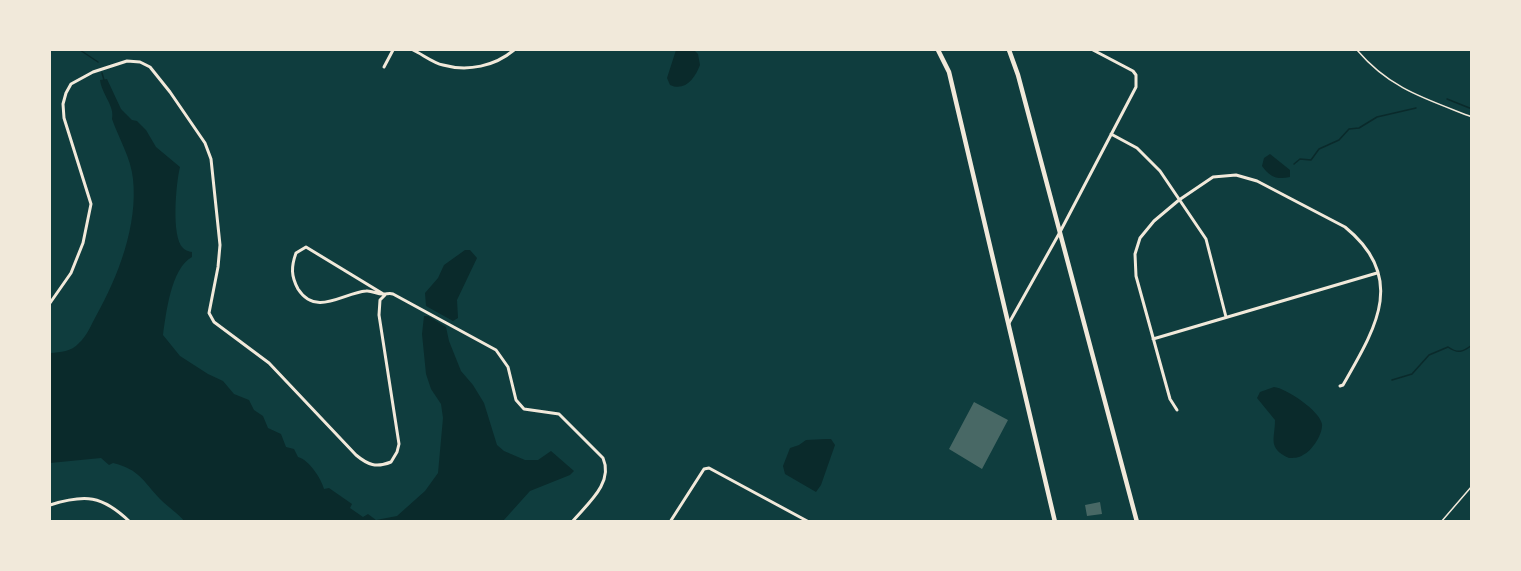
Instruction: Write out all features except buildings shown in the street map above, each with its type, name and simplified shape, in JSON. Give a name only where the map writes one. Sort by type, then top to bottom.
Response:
[{"type":"main road","points":[[938,50],[949,72],[1055,522]]},
{"type":"main road","points":[[1009,50],[1018,75],[1137,522]]},
{"type":"street","points":[[384,67],[393,50]]},
{"type":"street","points":[[413,50],[442,65],[471,68],[489,65],[514,50]]},
{"type":"street","points":[[1009,322],[1060,232],[1136,87],[1136,75],[1133,71],[1093,50]]},
{"type":"street","points":[[50,303],[71,273],[83,243],[91,204],[63,117],[66,93],[71,84],[93,72],[133,61],[150,67],[205,143],[212,159],[220,245],[209,313],[214,322],[269,363],[356,455],[369,465],[377,466],[391,462],[399,444],[379,315],[380,300],[385,295]]},
{"type":"street","points":[[1111,134],[1137,148],[1160,171],[1206,239],[1226,317]]},
{"type":"street","points":[[1177,410],[1170,399],[1136,276],[1135,254],[1140,238],[1154,221],[1179,200],[1213,177],[1236,175],[1257,181],[1345,227],[1356,236],[1372,259],[1380,280],[1381,306],[1372,333],[1343,385],[1340,386]]},
{"type":"street","points":[[385,295],[306,247],[296,254],[292,266],[293,280],[301,293],[312,301],[329,303],[367,291],[385,295],[393,294],[496,350],[508,367],[516,400],[520,406],[524,409],[559,414],[603,458],[606,465],[604,483],[572,522]]},
{"type":"street","points":[[1153,339],[1377,273]]},
{"type":"street","points":[[670,522],[704,468],[709,468],[809,522]]},
{"type":"street","points":[[50,505],[68,499],[98,499],[106,502],[130,522]]},
{"type":"lane","points":[[1357,50],[1370,66],[1394,84],[1472,117]]},
{"type":"lane","points":[[1441,522],[1472,486]]},
{"type":"water","points":[[676,50],[694,50],[698,54],[700,65],[689,83],[680,87],[670,85],[667,78]]},
{"type":"water","points":[[107,79],[121,109],[132,120],[137,121],[146,130],[156,147],[180,167],[176,197],[177,233],[179,242],[183,248],[192,252],[192,257],[179,271],[174,281],[163,335],[180,356],[223,381],[234,394],[249,400],[254,410],[263,416],[268,428],[281,434],[286,447],[294,449],[298,457],[310,466],[324,489],[329,488],[352,504],[350,508],[363,517],[368,514],[376,520],[397,516],[425,491],[438,473],[443,418],[441,404],[431,389],[426,374],[422,334],[424,316],[446,327],[461,371],[484,403],[497,445],[504,451],[525,460],[538,460],[551,451],[574,471],[570,475],[530,491],[503,521],[185,522],[140,476],[129,469],[113,463],[109,465],[101,458],[50,463],[50,353],[73,348],[87,334],[119,268],[132,214],[134,196],[132,171],[101,85],[100,80]]},
{"type":"water","points":[[1270,154],[1290,170],[1290,177],[1278,178],[1265,170],[1262,166],[1264,158]]},
{"type":"water","points":[[465,250],[470,250],[477,258],[457,300],[458,318],[453,321],[426,306],[425,293],[438,278],[444,265]]},
{"type":"water","points":[[1274,387],[1302,401],[1315,413],[1322,424],[1316,442],[1300,457],[1289,458],[1275,447],[1275,420],[1257,398],[1260,392]]},
{"type":"water","points":[[831,439],[835,445],[821,485],[816,492],[785,474],[783,466],[790,448],[806,440]]},
{"type":"waterway","points":[[80,50],[98,62]]},
{"type":"waterway","points":[[102,73],[104,80]]},
{"type":"waterway","points":[[1447,99],[1472,109]]},
{"type":"waterway","points":[[1294,164],[1300,159],[1311,160],[1319,149],[1339,140],[1349,129],[1359,128],[1377,117],[1416,108]]},
{"type":"waterway","points":[[1392,380],[1412,374],[1429,355],[1448,347],[1460,351],[1472,345]]}]
